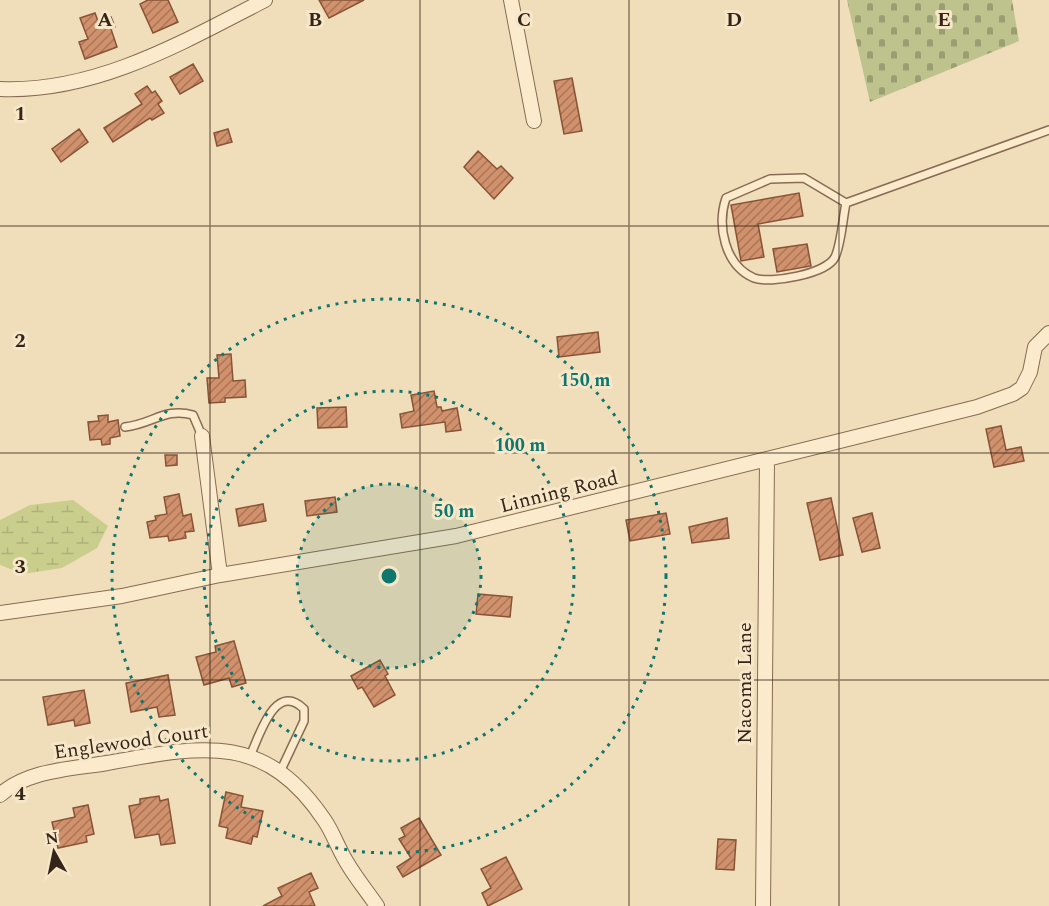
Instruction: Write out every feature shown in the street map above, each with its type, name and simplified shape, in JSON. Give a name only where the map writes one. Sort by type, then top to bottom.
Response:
[{"type":"street","points":[[0,89],[49,87],[116,70],[203,32],[265,0]]},
{"type":"street","points":[[511,0],[534,121]]},
{"type":"street","name":"Linning Road","points":[[0,613],[122,597],[220,575],[456,536],[977,407],[1013,394],[1026,381],[1035,347],[1049,333]]},
{"type":"street","points":[[202,436],[220,575]]},
{"type":"street","name":"Nacoma Lane","points":[[763,906],[767,460]]},
{"type":"street","name":"Englewood Court","points":[[0,795],[7,789],[37,775],[188,750],[226,750],[250,756],[280,771],[298,785],[320,814],[345,859],[377,906]]},
{"type":"lane","points":[[846,203],[1049,130]]},
{"type":"lane","points":[[804,178],[846,203],[835,258],[822,270],[783,278],[755,278],[731,258],[725,240],[721,212],[726,198],[741,189],[770,179],[804,178]]},
{"type":"lane","points":[[125,428],[143,425],[179,411],[193,415],[202,436]]},
{"type":"lane","points":[[250,756],[275,706],[286,700],[298,703],[304,708],[304,721],[280,771]]},
{"type":"green space","points":[[847,0],[1012,0],[1019,41],[870,102]]},
{"type":"green space","points":[[73,500],[108,526],[97,548],[62,568],[23,574],[0,565],[0,520],[30,505]]},
{"type":"building","points":[[148,0],[168,0],[178,22],[153,33],[140,4]]},
{"type":"building","points":[[319,0],[364,0],[329,18]]},
{"type":"building","points":[[95,13],[98,21],[111,17],[115,27],[111,29],[117,47],[85,59],[79,42],[88,39],[80,18]]},
{"type":"building","points":[[193,64],[203,81],[180,94],[170,77]]},
{"type":"building","points":[[572,78],[582,131],[564,134],[554,81]]},
{"type":"building","points":[[147,86],[152,93],[155,91],[162,101],[158,104],[164,113],[152,120],[150,118],[113,142],[104,128],[142,104],[135,94]]},
{"type":"building","points":[[79,129],[88,142],[61,162],[52,149]]},
{"type":"building","points":[[228,129],[232,142],[217,146],[214,133]]},
{"type":"building","points":[[478,151],[497,169],[501,166],[513,178],[494,199],[464,167]]},
{"type":"building","points":[[799,193],[803,216],[758,224],[764,257],[741,261],[731,205]]},
{"type":"building","points":[[807,244],[811,266],[777,272],[773,249]]},
{"type":"building","points":[[598,332],[600,352],[559,357],[557,337]]},
{"type":"building","points":[[231,354],[233,381],[245,380],[246,397],[225,398],[225,402],[209,403],[207,378],[219,378],[217,355]]},
{"type":"building","points":[[434,391],[437,407],[441,407],[442,411],[457,408],[461,430],[446,432],[445,422],[402,428],[400,414],[414,411],[411,395]]},
{"type":"building","points":[[346,407],[347,427],[318,428],[317,408]]},
{"type":"building","points":[[108,415],[108,422],[118,420],[120,436],[110,438],[110,444],[102,445],[101,439],[90,440],[88,422],[99,421],[98,416]]},
{"type":"building","points":[[1001,426],[1006,450],[1021,447],[1024,461],[994,467],[986,429]]},
{"type":"building","points":[[165,455],[177,455],[177,465],[166,466]]},
{"type":"building","points":[[179,494],[183,516],[191,514],[194,531],[185,532],[186,538],[169,541],[168,536],[150,538],[147,522],[156,520],[155,516],[167,514],[164,497]]},
{"type":"building","points":[[335,497],[337,512],[307,516],[305,501]]},
{"type":"building","points":[[831,498],[843,555],[820,560],[807,503]]},
{"type":"building","points":[[263,504],[266,521],[239,526],[236,509]]},
{"type":"building","points":[[666,513],[670,534],[630,541],[626,520]]},
{"type":"building","points":[[872,513],[880,548],[862,552],[853,518]]},
{"type":"building","points":[[727,518],[729,538],[692,543],[689,527]]},
{"type":"building","points":[[478,594],[512,597],[510,617],[476,614]]},
{"type":"building","points":[[234,641],[246,683],[232,687],[229,678],[204,685],[196,657],[216,652],[215,646]]},
{"type":"building","points":[[380,660],[388,674],[385,676],[395,695],[374,707],[362,687],[358,689],[351,676]]},
{"type":"building","points":[[168,675],[175,715],[159,717],[157,707],[131,712],[126,683]]},
{"type":"building","points":[[84,690],[90,723],[75,726],[74,720],[48,725],[43,697]]},
{"type":"building","points":[[226,792],[243,796],[241,807],[263,811],[257,837],[253,836],[251,844],[226,838],[228,828],[219,826]]},
{"type":"building","points":[[159,796],[160,801],[168,799],[175,843],[161,845],[159,834],[135,838],[129,806],[140,804],[140,799]]},
{"type":"building","points":[[88,805],[94,834],[86,836],[87,842],[58,848],[52,822],[75,817],[73,808]]},
{"type":"building","points":[[419,818],[441,855],[403,877],[397,867],[411,858],[399,839],[405,836],[401,828]]},
{"type":"building","points":[[718,839],[736,840],[734,870],[716,869]]},
{"type":"building","points":[[506,857],[522,889],[488,906],[482,893],[491,888],[481,869]]},
{"type":"building","points":[[311,873],[318,888],[309,892],[315,906],[263,906],[282,896],[278,888]]}]
